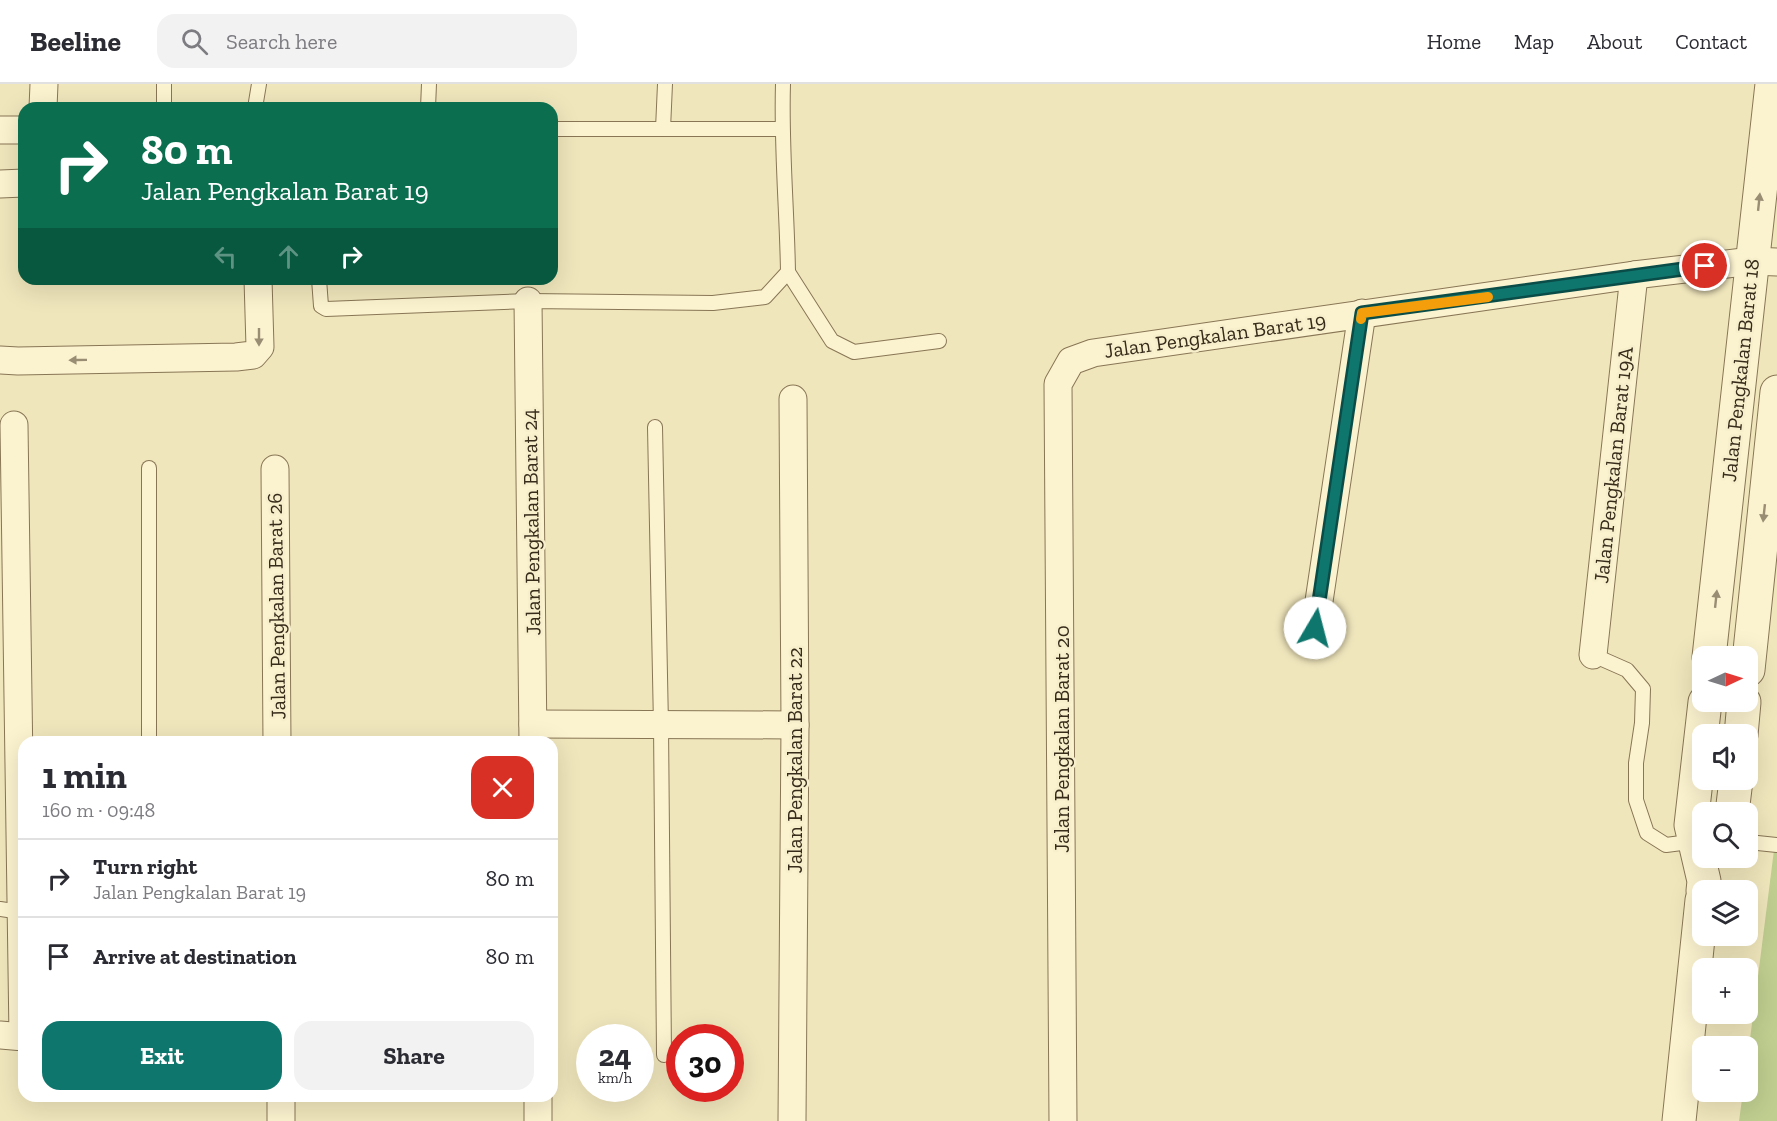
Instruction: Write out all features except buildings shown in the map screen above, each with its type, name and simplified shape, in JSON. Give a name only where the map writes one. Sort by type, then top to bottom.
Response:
[{"type":"street","points":[[44,84],[44,102]]},
{"type":"street","name":"Jalan Pengkalan Barat 18","points":[[1711,646],[1765,262],[1772,84]]},
{"type":"street","points":[[0,130],[18,129]]},
{"type":"street","points":[[0,184],[18,183]]},
{"type":"street","name":"Jalan Pengkalan Barat 19","points":[[1071,362],[1093,353],[1362,313],[1634,275],[1765,262]]},
{"type":"street","name":"Jalan Pengkalan Barat 19A","points":[[1593,655],[1634,275]]},
{"type":"street","points":[[0,360],[253,355],[260,347],[258,285]]},
{"type":"street","name":"Jalan Pengkalan Barat 24","points":[[528,301],[533,733]]},
{"type":"street","points":[[1315,628],[1362,313]]},
{"type":"street","name":"Jalan Pengkalan Barat 20","points":[[1063,1121],[1058,384],[1071,362]]},
{"type":"street","name":"Jalan Pengkalan Barat 18","points":[[1751,646],[1777,392]]},
{"type":"street","name":"Jalan Pengkalan Barat 22","points":[[792,1121],[795,724],[793,399]]},
{"type":"street","points":[[14,425],[9,781],[10,911],[16,1037]]},
{"type":"street","name":"Jalan Pengkalan Barat 26","points":[[275,468],[278,736]]},
{"type":"street","points":[[1679,1121],[1704,869],[1691,825],[1704,712]]},
{"type":"street","points":[[533,733],[661,724],[795,724]]},
{"type":"street","points":[[280,1102],[281,1121]]},
{"type":"street","points":[[538,1102],[538,1121]]},
{"type":"lane","points":[[164,84],[164,102]]},
{"type":"lane","points":[[256,102],[259,84]]},
{"type":"lane","points":[[428,102],[429,84]]},
{"type":"lane","points":[[663,129],[665,84]]},
{"type":"lane","points":[[783,84],[782,129],[787,203],[788,272],[832,341],[842,348],[854,352],[939,341]]},
{"type":"lane","points":[[558,129],[782,129]]},
{"type":"lane","points":[[319,285],[321,306],[326,309],[528,301],[713,303],[765,297],[788,272]]},
{"type":"lane","points":[[655,427],[664,1055]]},
{"type":"lane","points":[[149,468],[149,736]]},
{"type":"lane","points":[[1593,655],[1627,670],[1643,689],[1642,723],[1636,763],[1636,800],[1647,833],[1704,869]]},
{"type":"lane","points":[[1758,843],[1777,845]]},
{"type":"green space","points":[[1774,850],[1777,850],[1777,1121],[1739,1121],[1742,1102],[1758,1102],[1758,1036],[1750,1036],[1752,1024],[1758,1024],[1758,976]]},
{"type":"slow traffic","points":[[1361,319],[1362,313],[1488,297]]},
{"type":"route","points":[[1315,628],[1362,313],[1705,266]]}]
